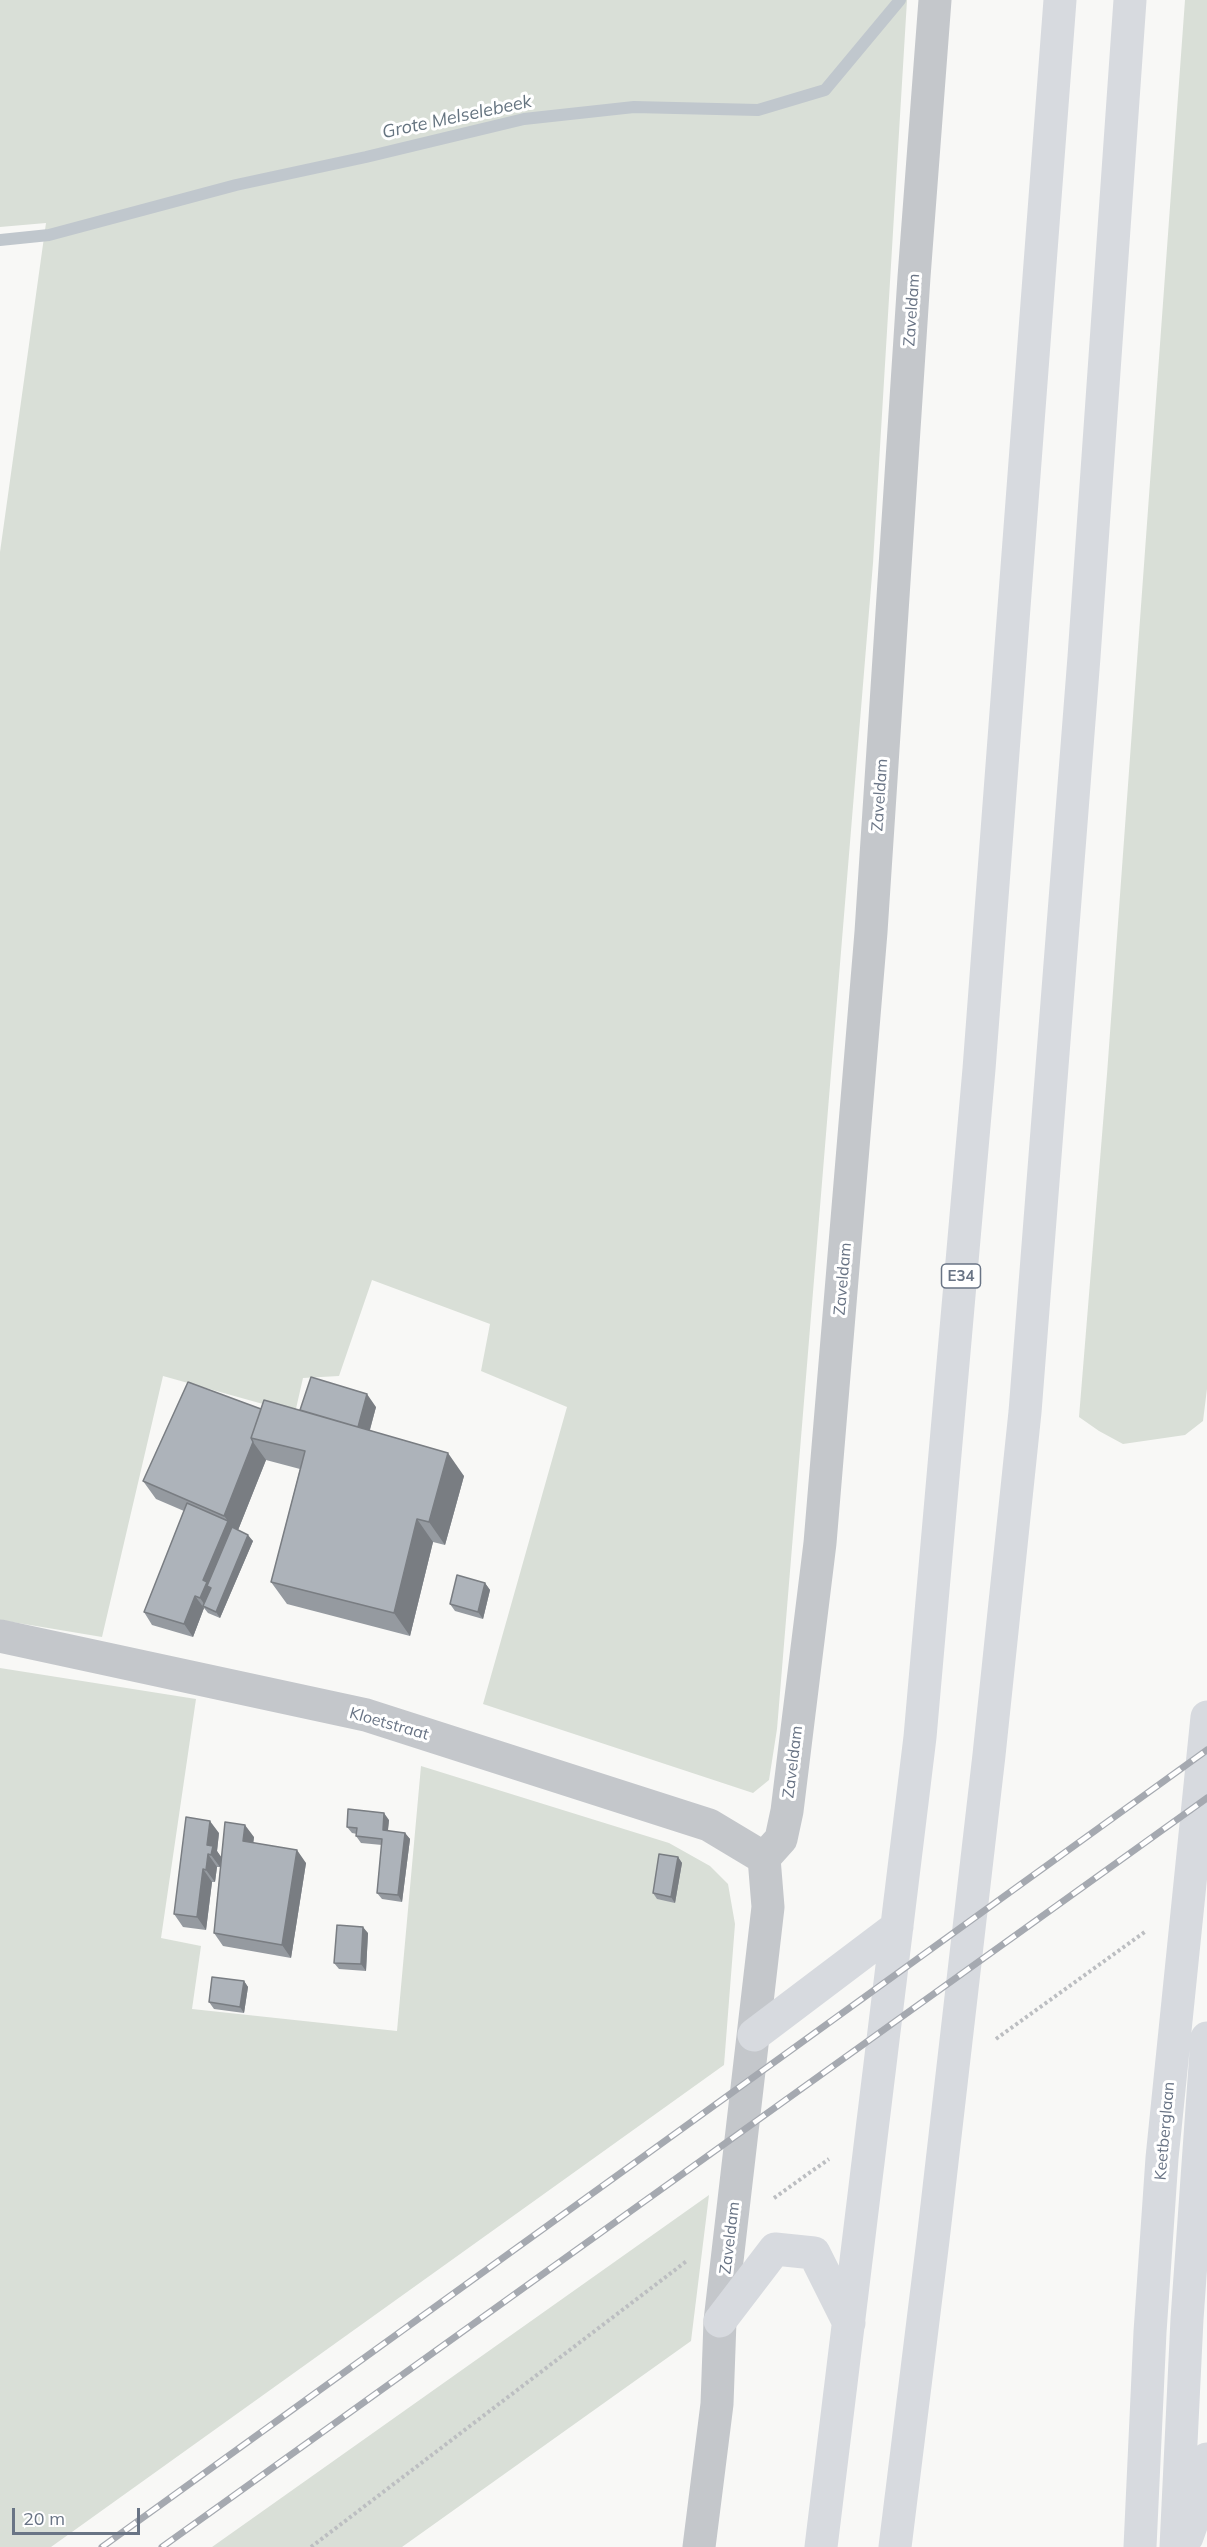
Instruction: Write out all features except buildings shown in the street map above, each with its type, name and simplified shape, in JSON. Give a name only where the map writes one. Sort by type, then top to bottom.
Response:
[{"type":"main road","name":"E34","points":[[821,2547],[921,1725],[980,1069],[1060,0]]},
{"type":"main road","points":[[895,2547],[980,1838],[1025,1412],[1080,716],[1130,0]]},
{"type":"main road","name":"Keetberglaan","points":[[1140,2547],[1149,2332],[1162,2158],[1207,1717]]},
{"type":"main road","points":[[754,2036],[897,1927]]},
{"type":"main road","name":"Keetberglaan","points":[[1176,2547],[1187,2319],[1206,2054]]},
{"type":"main road","points":[[720,2321],[775,2248],[814,2253],[849,2323]]},
{"type":"main road","points":[[1183,2547],[1205,2486],[1207,2459]]},
{"type":"street","name":"Zaveldam","points":[[699,2547],[717,2404],[720,2321],[768,1907],[764,1857],[781,1839],[787,1811],[820,1543],[871,932],[914,277],[935,0]]},
{"type":"street","name":"Kloetstraat","points":[[0,1636],[366,1715],[709,1826],[764,1857]]},
{"type":"path","points":[[311,2547],[666,2276]]},
{"type":"shaded area","points":[[0,0],[907,0],[873,563],[777,1729],[769,1780],[753,1793],[483,1704],[567,1407],[481,1371],[490,1324],[372,1280],[339,1376],[303,1378],[295,1413],[163,1376],[102,1637],[0,1620],[0,552],[46,223],[0,227]]},
{"type":"shaded area","points":[[1185,0],[1207,0],[1207,1389],[1203,1421],[1185,1435],[1123,1444],[1079,1417],[1107,1074]]},
{"type":"shaded area","points":[[0,1668],[196,1699],[161,1938],[201,1946],[192,2009],[397,2031],[421,1766],[669,1843],[710,1866],[728,1884],[735,1924],[724,2065],[51,2547],[0,2547]]},
{"type":"shaded area","points":[[709,2195],[691,2341],[402,2547],[212,2547]]},
{"type":"waterway","name":"Grote Melselebeek","points":[[0,240],[49,235],[236,185],[524,119],[634,107],[758,110],[825,90],[900,0]]},
{"type":"railway","points":[[102,2547],[1207,1750]]},
{"type":"railway","points":[[162,2547],[1207,1798]]}]
